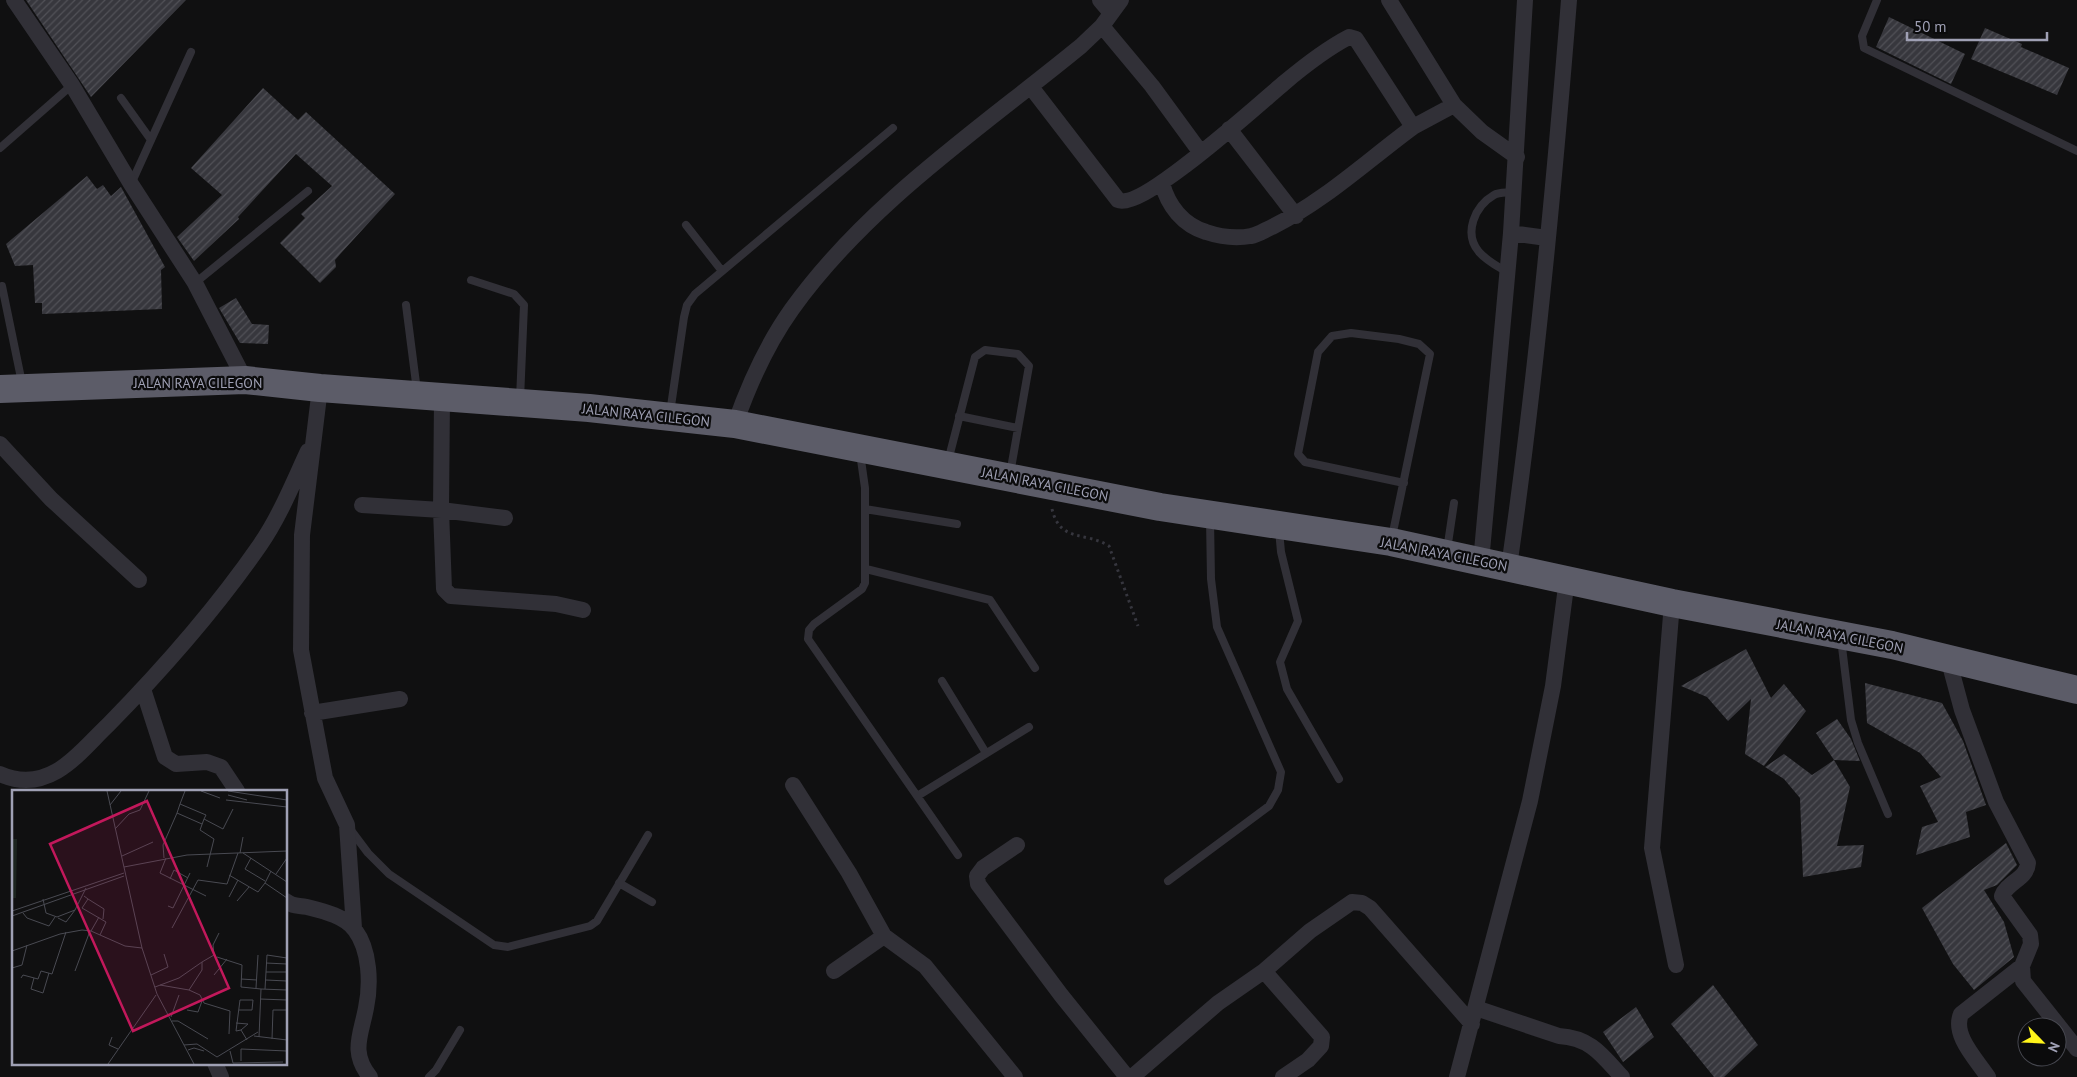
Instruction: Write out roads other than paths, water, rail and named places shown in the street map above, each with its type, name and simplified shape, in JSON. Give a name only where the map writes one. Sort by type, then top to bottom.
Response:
[{"type":"highway","name":"JALAN RAYA CILEGON","points":[[12,388],[245,380],[320,388],[520,403],[735,424],[1047,484],[1160,508],[1391,542],[1567,579],[1672,604],[1892,645],[2077,690]]},
{"type":"street","points":[[14,0],[72,85],[131,184],[195,283],[245,380]]},
{"type":"street","points":[[1100,0],[1112,13],[1152,86],[1201,153]]},
{"type":"street","points":[[1389,0],[1454,105],[1482,132],[1517,157]]},
{"type":"street","points":[[1481,562],[1517,157],[1525,0]]},
{"type":"street","points":[[1509,567],[1522,474],[1547,238],[1569,0]]},
{"type":"street","points":[[735,424],[749,386],[768,349],[791,311],[838,252],[904,190],[1031,87],[1112,13]]},
{"type":"street","points":[[1031,87],[1118,200],[1127,202],[1162,183],[1286,82],[1349,37],[1356,39],[1413,127]]},
{"type":"street","points":[[1162,183],[1171,206],[1187,223],[1217,236],[1236,238],[1253,236],[1296,216],[1413,127],[1454,105]]},
{"type":"street","points":[[1229,129],[1296,216]]},
{"type":"street","points":[[1511,233],[1547,238]]},
{"type":"street","points":[[320,388],[302,535],[301,650],[325,778],[347,825],[354,928]]},
{"type":"street","points":[[430,396],[441,510],[444,589],[451,596],[556,604],[582,610]]},
{"type":"street","points":[[0,774],[15,781],[34,781],[58,771],[142,690],[226,593],[260,545],[289,492],[314,437]]},
{"type":"street","points":[[0,444],[51,499],[139,580]]},
{"type":"street","points":[[362,505],[441,510],[505,518]]},
{"type":"street","points":[[1456,1077],[1474,1016],[1530,801],[1553,686],[1567,579]]},
{"type":"street","points":[[1672,604],[1652,848],[1676,965]]},
{"type":"street","points":[[1948,658],[1962,710],[1996,802],[2028,863],[2026,871],[2007,887],[2002,896],[2030,935],[2031,944],[2022,966],[1961,1014],[1957,1022],[1959,1032],[1988,1077]]},
{"type":"street","points":[[142,690],[165,757],[176,764],[208,762],[221,767],[236,790]]},
{"type":"street","points":[[312,713],[400,699]]},
{"type":"street","points":[[793,785],[849,873],[884,936],[925,966],[1015,1077]]},
{"type":"street","points":[[1017,845],[983,868],[978,876],[978,884],[1061,995],[1128,1077]]},
{"type":"street","points":[[1132,1077],[1218,1003],[1264,971],[1310,931],[1352,902],[1362,903],[1370,908],[1474,1016],[1559,1036],[1573,1037],[1587,1042],[1622,1077]]},
{"type":"street","points":[[288,903],[292,906],[305,907],[338,916],[354,928],[365,946],[368,976],[367,1006],[357,1046],[359,1061],[370,1077]]},
{"type":"street","points":[[834,970],[884,936]]},
{"type":"street","points":[[2022,966],[2026,986],[2077,1049]]},
{"type":"street","points":[[1264,971],[1322,1037],[1321,1046],[1308,1060],[1283,1077]]},
{"type":"street","points":[[215,1064],[221,1077]]},
{"type":"lane","points":[[1878,0],[1864,32],[1862,40],[1864,48],[2077,151]]},
{"type":"lane","points":[[131,184],[191,52]]},
{"type":"lane","points":[[0,148],[72,85]]},
{"type":"lane","points":[[121,98],[151,140]]},
{"type":"lane","points":[[669,417],[687,305],[695,294],[893,128]]},
{"type":"lane","points":[[195,283],[308,192]]},
{"type":"lane","points":[[1507,272],[1490,262],[1478,250],[1473,238],[1472,222],[1478,209],[1493,195],[1513,192]]},
{"type":"lane","points":[[686,226],[722,271]]},
{"type":"lane","points":[[471,280],[514,294],[524,305],[520,403]]},
{"type":"lane","points":[[2,286],[12,388]]},
{"type":"lane","points":[[406,305],[430,396]]},
{"type":"lane","points":[[1391,542],[1404,483],[1430,354],[1419,344],[1399,339],[1351,333],[1332,336],[1318,352],[1298,454],[1306,462],[1404,483]]},
{"type":"lane","points":[[947,465],[974,356],[986,350],[1018,354],[1029,366],[1009,477]]},
{"type":"lane","points":[[959,416],[1018,428]]},
{"type":"lane","points":[[859,448],[865,509],[865,583],[862,589],[814,624],[809,630],[808,639],[919,795],[958,855]]},
{"type":"lane","points":[[1446,554],[1454,503]]},
{"type":"lane","points":[[865,509],[957,524]]},
{"type":"lane","points":[[1168,882],[1269,806],[1278,790],[1281,772],[1217,627],[1211,579],[1210,515]]},
{"type":"lane","points":[[1278,526],[1281,552],[1298,620],[1280,662],[1286,689],[1339,779]]},
{"type":"lane","points":[[866,568],[990,600],[1034,668]]},
{"type":"lane","points":[[1840,636],[1851,720],[1858,743],[1888,814]]},
{"type":"lane","points":[[942,681],[986,753]]},
{"type":"lane","points":[[919,795],[1029,727]]},
{"type":"lane","points":[[347,825],[368,853],[389,874],[494,944],[508,947],[590,926],[597,921],[648,835]]},
{"type":"lane","points":[[618,883],[652,902]]},
{"type":"lane","points":[[429,1077],[436,1070],[460,1030]]}]
